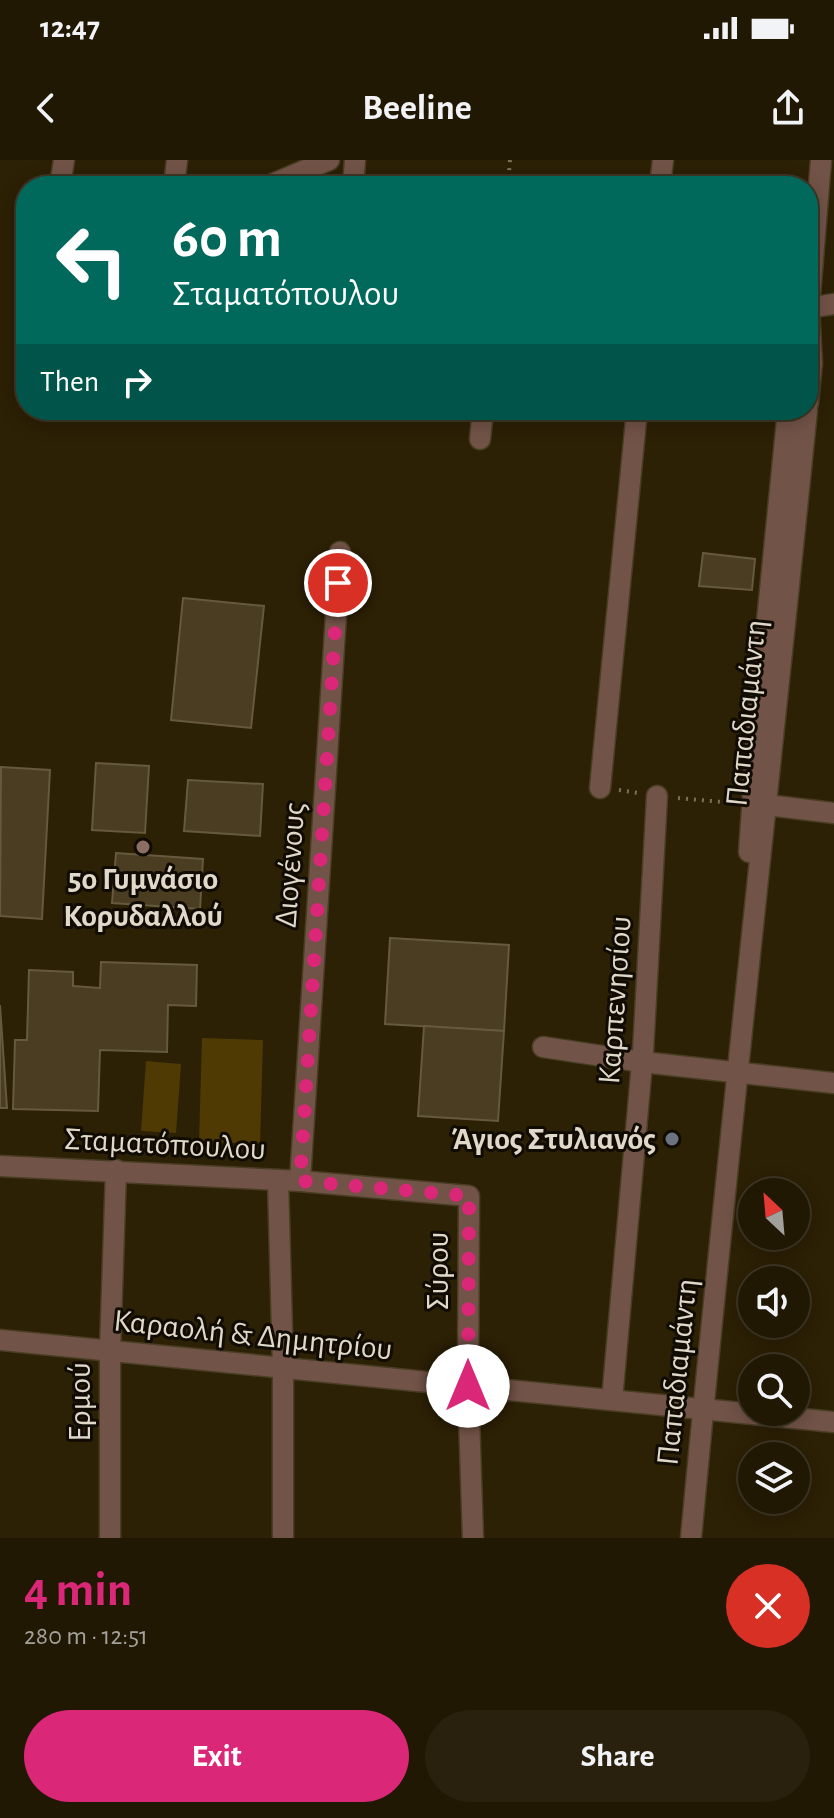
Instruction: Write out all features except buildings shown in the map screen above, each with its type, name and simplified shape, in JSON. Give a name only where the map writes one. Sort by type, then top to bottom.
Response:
[{"type":"street","points":[[291,176],[329,160]]},
{"type":"street","points":[[818,194],[821,160]]},
{"type":"street","points":[[480,439],[482,420]]},
{"type":"street","points":[[600,788],[636,420]]},
{"type":"street","name":"Παπαδιαμάντη","points":[[691,1538],[738,1073],[761,681],[787,420]]},
{"type":"street","name":"Παπαδιαμάντη","points":[[742,1021],[806,420]]},
{"type":"street","name":"Διογένους","points":[[300,1181],[340,552]]},
{"type":"street","name":"Καρπενησίου","points":[[612,1400],[642,1062],[657,796]]},
{"type":"street","points":[[767,805],[834,813]]},
{"type":"street","points":[[543,1047],[642,1062],[834,1083]]},
{"type":"street","name":"Σταματόπουλου","points":[[0,1166],[300,1181],[469,1196]]},
{"type":"street","name":"Ερμού","points":[[110,1538],[110,1351],[116,1170]]},
{"type":"street","points":[[278,1180],[283,1538]]},
{"type":"street","name":"Σύρου","points":[[469,1196],[468,1386],[473,1538]]},
{"type":"street","name":"Καραολή & Δημητρίου","points":[[0,1340],[834,1422]]},
{"type":"shaded area","points":[[202,1038],[263,1040],[260,1144],[199,1142]]},
{"type":"shaded area","points":[[146,1061],[181,1064],[176,1133],[141,1131]]},
{"type":"place","name":"5ο Γυμνάσιο Κορυδαλλού","points":[[143,847]]},
{"type":"place","name":"Άγιος Στυλιανός","points":[[672,1139]]},
{"type":"route","points":[[338,583],[300,1181],[469,1196],[468,1386]]}]
